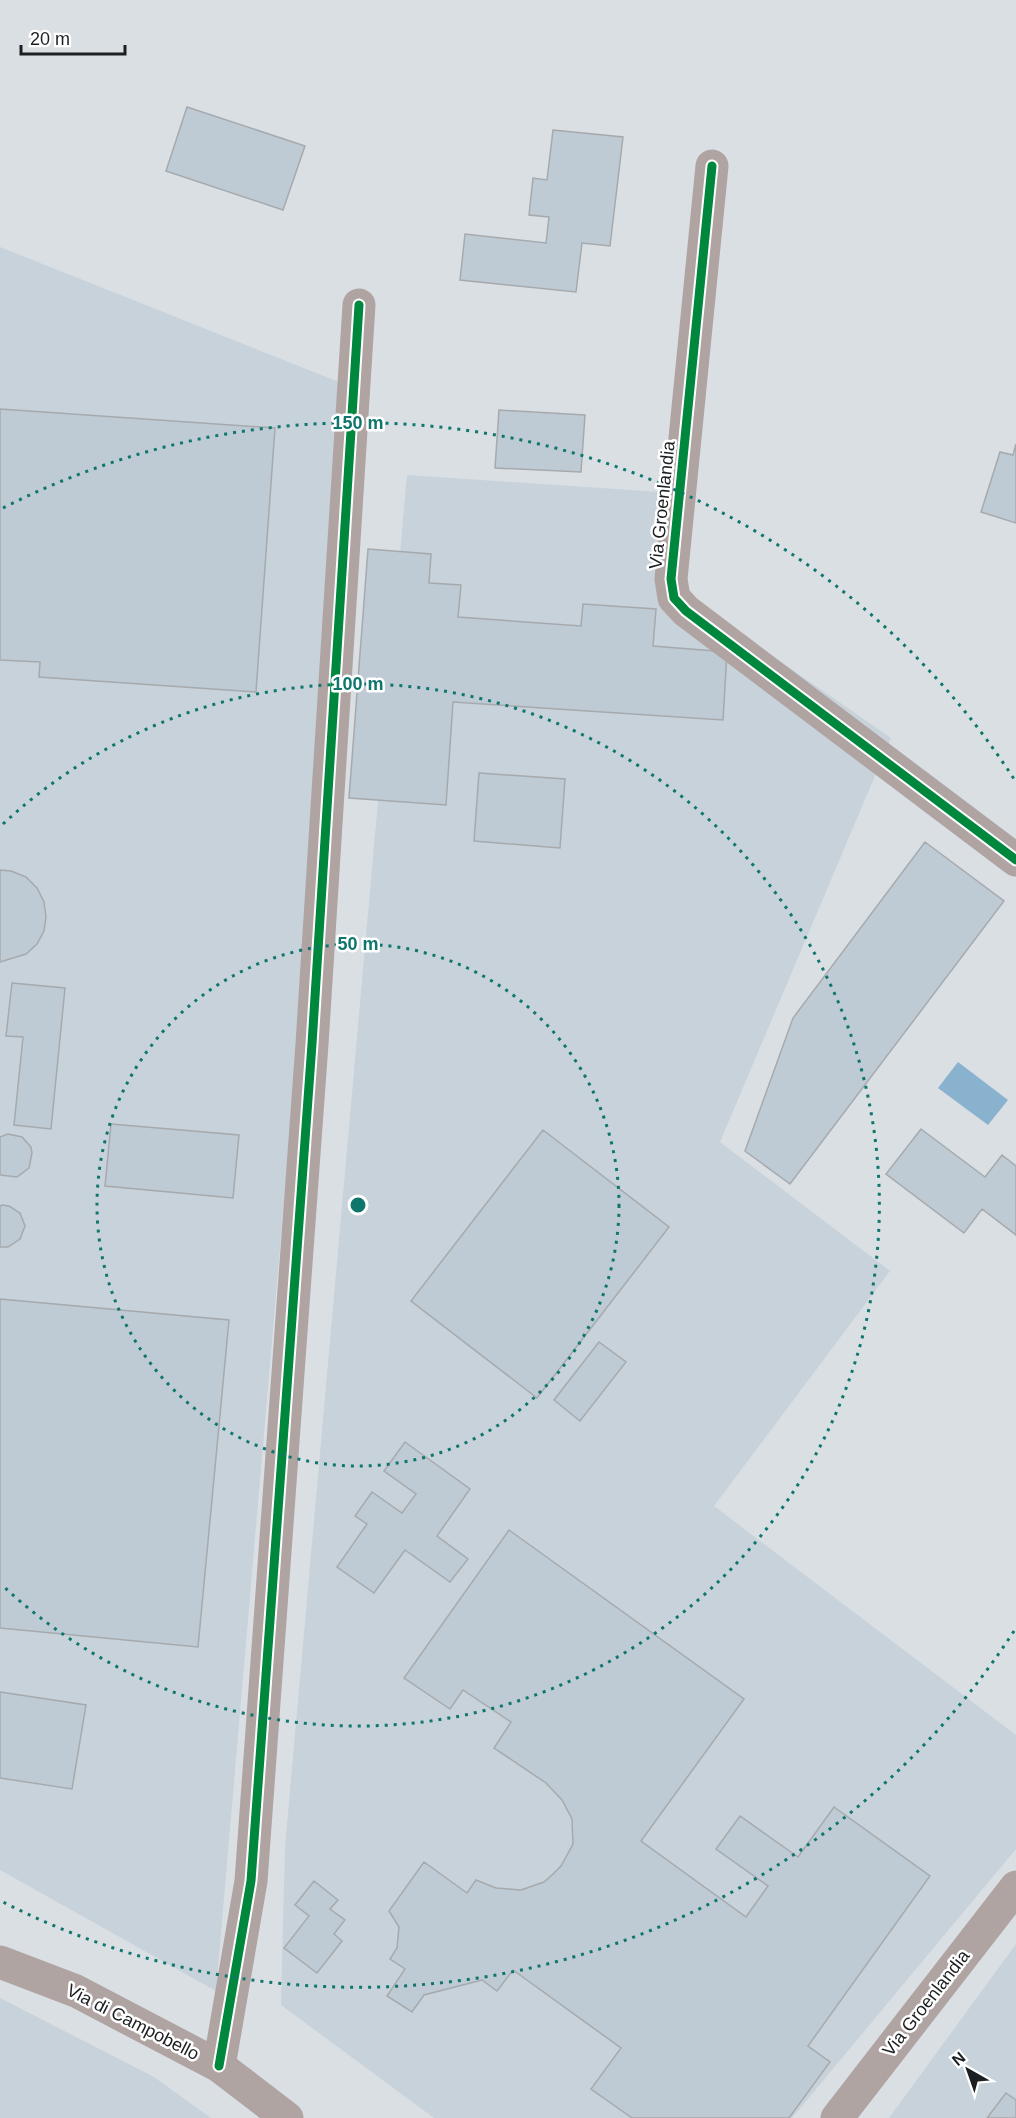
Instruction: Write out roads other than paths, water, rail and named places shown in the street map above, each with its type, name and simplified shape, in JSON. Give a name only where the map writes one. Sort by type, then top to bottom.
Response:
[{"type":"street","name":"Via Groenlandia","points":[[712,166],[670,579],[674,598],[696,618],[1016,860]]},
{"type":"street","points":[[219,2066],[251,1881],[312,1044],[359,305]]},
{"type":"street","name":"Via Groenlandia","points":[[837,2118],[1016,1887]]},
{"type":"street","name":"Via di Campobello","points":[[0,1962],[76,1991],[219,2066],[287,2118]]},
{"type":"water","points":[[958,1062],[1008,1100],[988,1125],[938,1088]]}]
